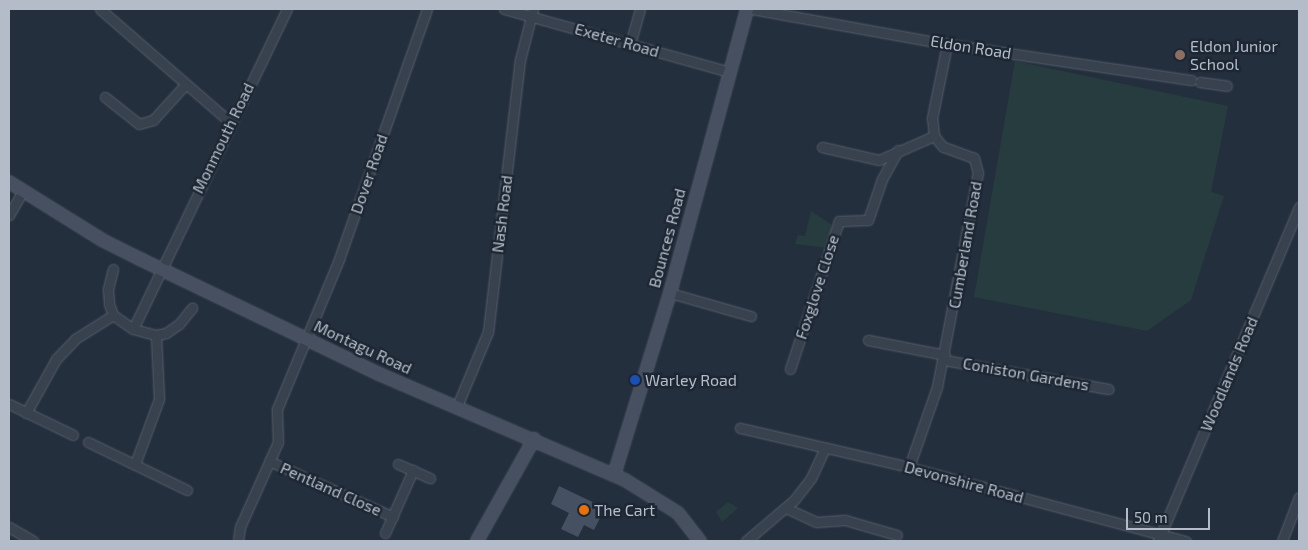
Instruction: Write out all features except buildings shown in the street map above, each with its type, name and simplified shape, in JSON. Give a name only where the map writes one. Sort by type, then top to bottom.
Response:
[{"type":"main road","name":"Bounces Road","points":[[614,475],[670,292],[747,9]]},
{"type":"main road","name":"Montagu Road","points":[[9,182],[102,240],[161,269],[307,338],[614,475],[667,504],[686,521],[700,541]]},
{"type":"main road","points":[[477,541],[534,439]]},
{"type":"street","points":[[100,9],[185,85],[230,122]]},
{"type":"street","name":"Monmouth Road","points":[[133,329],[230,122],[287,9]]},
{"type":"street","name":"Dover Road","points":[[238,541],[240,527],[278,442],[277,409],[307,338],[427,9]]},
{"type":"street","name":"Exeter Road","points":[[504,9],[532,12],[630,44],[729,72]]},
{"type":"street","points":[[630,44],[640,9]]},
{"type":"street","name":"Eldon Road","points":[[752,9],[947,44],[1228,86]]},
{"type":"street","name":"Nash Road","points":[[457,406],[488,332],[520,60],[532,12]]},
{"type":"street","points":[[822,147],[880,160],[898,150],[934,136],[932,118],[947,44]]},
{"type":"street","points":[[105,97],[139,124],[153,120],[185,85]]},
{"type":"street","name":"Cumberland Road","points":[[910,467],[944,357],[978,173],[974,158],[942,147],[934,136]]},
{"type":"street","name":"Foxglove Close","points":[[790,369],[839,221],[868,220],[882,179],[898,150]]},
{"type":"street","points":[[9,215],[23,191]]},
{"type":"street","name":"Woodlands Road","points":[[1159,538],[1299,207]]},
{"type":"street","points":[[113,269],[108,289],[113,315],[133,329],[156,335],[173,329],[192,308]]},
{"type":"street","points":[[670,292],[751,316]]},
{"type":"street","points":[[26,413],[56,359],[75,340],[113,315]]},
{"type":"street","points":[[134,464],[159,399],[156,335]]},
{"type":"street","name":"Coniston Gardens","points":[[868,340],[944,357],[1108,388]]},
{"type":"street","points":[[9,404],[73,435]]},
{"type":"street","name":"Devonshire Road","points":[[740,428],[910,467],[1159,538],[1186,541]]},
{"type":"street","points":[[88,442],[187,490]]},
{"type":"street","points":[[753,540],[786,508],[811,478],[825,448]]},
{"type":"street","name":"Pentland Close","points":[[269,461],[393,517]]},
{"type":"street","points":[[398,464],[430,478]]},
{"type":"street","name":"Pentland Close","points":[[386,532],[414,470]]},
{"type":"street","points":[[1282,541],[1299,497]]},
{"type":"street","points":[[786,508],[816,522],[844,520],[897,535]]},
{"type":"street","points":[[9,527],[33,541]]},
{"type":"green space","points":[[1015,61],[1228,106],[1211,192],[1224,196],[1191,300],[1147,331],[974,297]]},
{"type":"green space","points":[[811,211],[832,225],[828,248],[795,244],[798,235],[805,236]]},
{"type":"green space","points":[[728,502],[738,508],[722,522],[716,512]]},
{"type":"place","name":"Eldon Junior School","points":[[1180,55]]},
{"type":"place","name":"Warley Road","points":[[635,380]]},
{"type":"place","name":"The Cart","points":[[584,510]]}]
